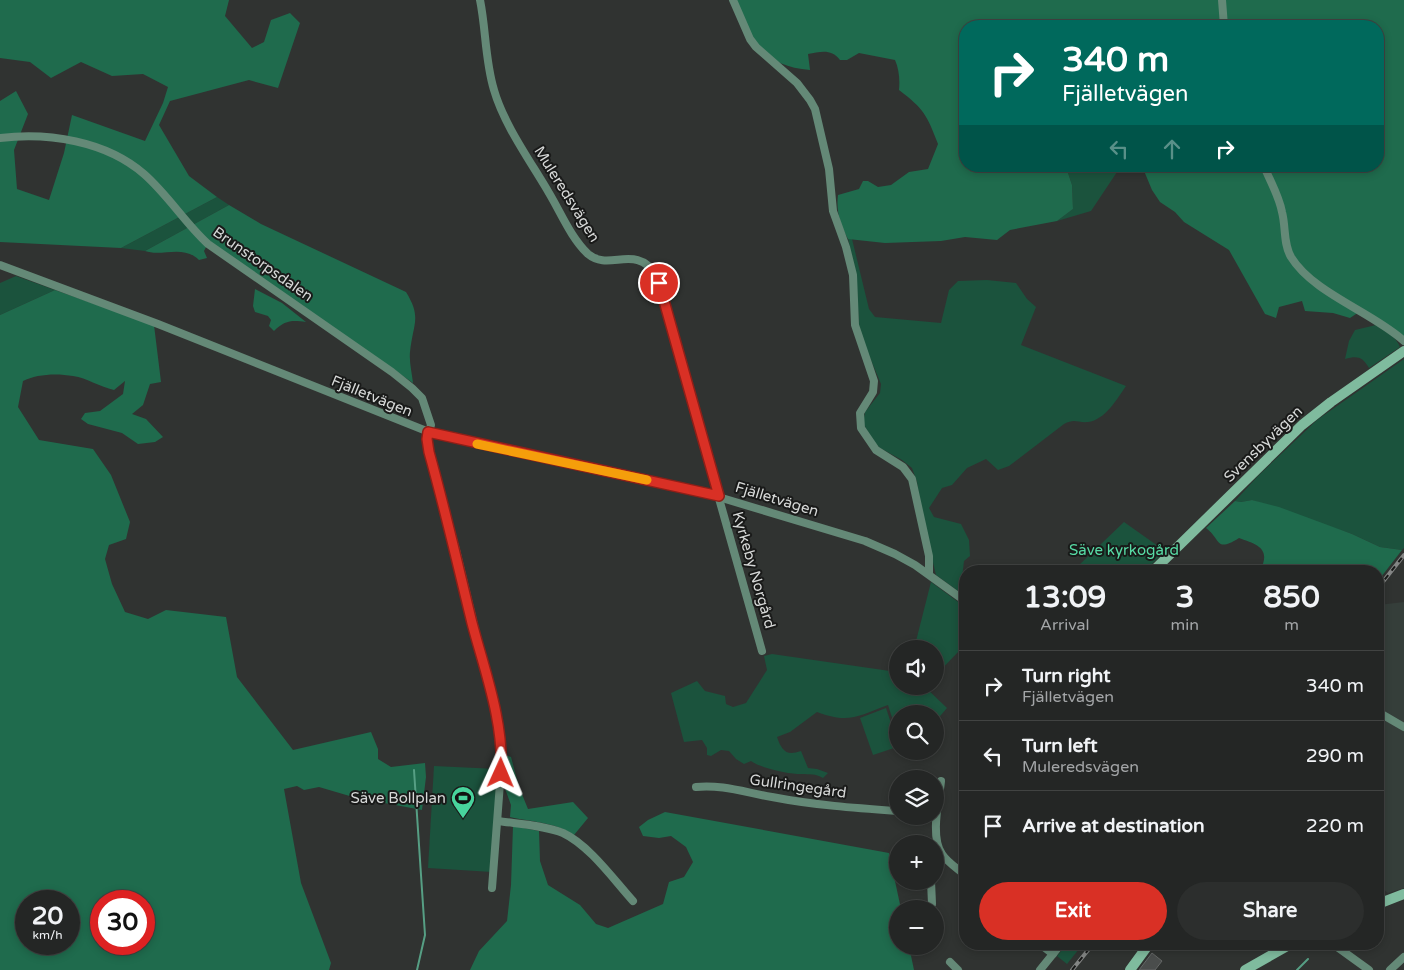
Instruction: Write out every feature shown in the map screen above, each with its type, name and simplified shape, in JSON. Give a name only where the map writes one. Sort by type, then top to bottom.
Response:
[{"type":"street","name":"Muleredsvägen","points":[[480,0],[494,90],[507,120],[569,227],[589,254],[604,260],[634,258],[642,260],[648,264],[656,275],[719,496]]},
{"type":"street","points":[[733,0],[753,43],[762,54],[797,83],[815,109],[829,169],[833,211],[846,247],[853,275],[854,322],[874,381],[873,392],[860,413],[860,428],[876,450],[903,467],[910,475],[929,556],[929,574]]},
{"type":"street","points":[[1222,0],[1224,20]]},
{"type":"street","name":"Brunstorpsdalen","points":[[0,138],[36,135],[62,139],[97,148],[130,164],[159,190],[187,224],[208,244],[326,325],[412,388],[422,398],[431,426],[427,439],[429,452],[456,550],[500,733],[502,757],[492,888]]},
{"type":"street","points":[[1266,172],[1283,213],[1286,246],[1292,258],[1312,279],[1332,294],[1384,326],[1404,341]]},
{"type":"street","name":"Fjälletvägen","points":[[0,265],[160,324],[428,432],[719,496],[865,541],[895,554],[929,574],[959,596]]},
{"type":"street","name":"Svensbyvägen","points":[[1159,565],[1302,425],[1404,351]]},
{"type":"street","name":"Kyrkeby Norgård","points":[[719,496],[762,652]]},
{"type":"street","points":[[1384,715],[1404,727]]},
{"type":"street","name":"Gullringegård","points":[[696,787],[715,786],[772,798],[833,806],[889,809]]},
{"type":"street","points":[[498,821],[552,830],[567,836],[598,862],[633,901]]},
{"type":"street","points":[[944,857],[959,870]]},
{"type":"street","points":[[1384,902],[1404,894]]},
{"type":"street","points":[[1048,950],[1053,954]]},
{"type":"street","points":[[1040,970],[1056,950]]},
{"type":"street","points":[[1130,970],[1145,950]]},
{"type":"street","points":[[1245,970],[1280,950]]},
{"type":"street","points":[[1341,950],[1369,970]]},
{"type":"street","points":[[1390,970],[1404,957]]},
{"type":"street","points":[[950,962],[958,970]]},
{"type":"shaded area","points":[[1404,602],[1404,888],[1388,893],[1384,890],[1384,604]]},
{"type":"green space","points":[[0,0],[229,0],[225,16],[252,48],[264,42],[271,20],[290,13],[300,23],[278,88],[249,80],[170,101],[159,125],[189,176],[217,197],[121,248],[0,242],[0,101],[16,91],[28,114],[14,150],[17,189],[49,200],[64,153],[72,115],[145,141],[163,103],[168,87],[143,74],[112,76],[81,62],[51,78],[30,62],[0,58]]},
{"type":"green space","points":[[736,0],[1404,0],[1404,338],[1362,310],[1350,318],[1333,313],[1305,311],[1302,301],[1279,307],[1276,318],[1265,314],[1229,250],[1184,222],[1175,212],[1160,202],[1152,190],[1144,172],[1384,172],[1384,20],[959,20],[959,172],[1068,172],[1072,185],[1073,209],[1057,221],[1010,230],[997,240],[965,237],[941,241],[885,243],[848,239],[839,217],[838,195],[859,189],[863,181],[868,181],[878,187],[891,185],[909,172],[928,169],[938,144],[924,113],[899,90],[899,75],[895,60],[859,53],[847,60],[840,60],[829,52],[821,52],[808,54],[810,70],[794,68],[770,57],[761,48],[747,27]]},
{"type":"green space","points":[[1068,172],[1117,172],[1091,211],[1057,221],[1073,209],[1072,185]]},
{"type":"green space","points":[[217,197],[229,205],[145,251],[121,248]]},
{"type":"green space","points":[[229,205],[261,224],[406,292],[414,308],[415,315],[410,356],[413,383],[209,241],[204,251],[207,258],[199,260],[193,255],[186,253],[145,251]]},
{"type":"green space","points":[[848,239],[852,239],[869,309],[875,317],[941,323],[949,290],[958,281],[987,280],[1016,283],[1027,299],[1036,307],[1021,345],[1126,386],[1115,403],[1100,417],[1088,422],[1068,422],[1009,466],[998,470],[986,459],[967,468],[952,485],[942,488],[929,508],[934,517],[961,524],[969,540],[970,556],[964,561],[964,565],[959,565],[959,592],[936,575],[923,521],[917,482],[912,468],[880,448],[873,441],[863,423],[865,412],[880,393],[881,384],[862,339],[859,325],[856,273]]},
{"type":"green space","points":[[16,276],[55,290],[0,315],[0,283]]},
{"type":"green space","points":[[255,289],[282,303],[306,322],[289,322],[274,331],[269,326],[271,320],[268,316],[255,312],[253,306]]},
{"type":"green space","points":[[55,290],[154,325],[161,382],[150,384],[143,405],[132,414],[146,419],[163,437],[155,442],[138,444],[122,433],[88,424],[81,419],[85,413],[100,411],[123,394],[125,381],[114,390],[73,376],[54,374],[34,377],[23,381],[18,407],[39,440],[93,449],[111,475],[130,522],[126,539],[109,545],[105,559],[112,584],[125,612],[148,619],[166,610],[226,617],[237,677],[293,750],[371,732],[378,749],[378,759],[391,767],[425,763],[426,777],[422,810],[353,797],[319,787],[304,790],[297,786],[284,789],[301,883],[331,963],[329,970],[0,970],[0,315]]},
{"type":"green space","points":[[1376,325],[1393,337],[1400,347],[1369,368],[1359,358],[1345,359],[1349,341],[1355,330]]},
{"type":"green space","points":[[1404,359],[1404,548],[1402,550],[1380,547],[1352,534],[1252,500],[1235,501],[1258,476],[1317,420]]},
{"type":"green space","points":[[1252,500],[1279,507],[1352,534],[1380,547],[1402,550],[1384,573],[1384,565],[1263,565],[1263,553],[1257,546],[1239,538],[1226,544],[1219,543],[1206,528],[1235,501]]},
{"type":"green space","name":"Säve kyrkogård","points":[[1124,522],[1165,551],[1151,565],[1079,565]]},
{"type":"green space","points":[[931,582],[959,603],[959,651],[944,667],[944,640],[916,640]]},
{"type":"green space","points":[[772,654],[889,671],[889,695],[933,695],[944,705],[889,705],[889,708],[888,705],[861,715],[846,718],[837,718],[817,712],[790,732],[777,737],[785,751],[792,753],[801,751],[808,768],[828,773],[823,778],[815,775],[775,770],[751,761],[744,764],[729,751],[721,750],[711,756],[707,755],[707,748],[702,740],[684,742],[671,693],[697,681],[705,691],[725,696],[726,704],[733,707],[746,703],[767,670],[764,656]]},
{"type":"green space","points":[[886,708],[889,717],[889,750],[873,755],[860,718]]},
{"type":"green space","points":[[505,755],[511,757],[519,787],[528,809],[573,802],[588,818],[574,835],[559,827],[510,817],[511,805],[503,783]]},
{"type":"green space","name":"Säve Bollplan","points":[[434,766],[497,769],[492,872],[428,868]]},
{"type":"green space","points":[[665,812],[889,853],[889,890],[897,890],[899,900],[889,900],[889,955],[911,955],[914,970],[470,970],[479,951],[507,921],[511,885],[513,826],[539,831],[540,861],[548,885],[580,905],[596,924],[608,928],[663,904],[669,882],[684,877],[693,862],[686,847],[671,836],[659,838],[643,836],[639,827],[648,820]]},
{"type":"green space","points":[[1062,950],[1078,950],[1067,964],[1057,956]]},
{"type":"building","points":[[1152,953],[1162,961],[1155,970],[1139,970]]},
{"type":"waterway","points":[[414,770],[425,935],[417,970]]},
{"type":"waterway","points":[[1297,970],[1308,959]]},
{"type":"railway","points":[[1384,580],[1404,555]]},
{"type":"railway","points":[[1072,970],[1088,950]]},
{"type":"slow traffic","points":[[477,444],[647,480]]},
{"type":"place","name":"Säve Bollplan","points":[[463,819]]},
{"type":"route","points":[[501,773],[502,757],[497,716],[470,615],[456,550],[429,452],[428,432],[719,496],[659,283]]}]
